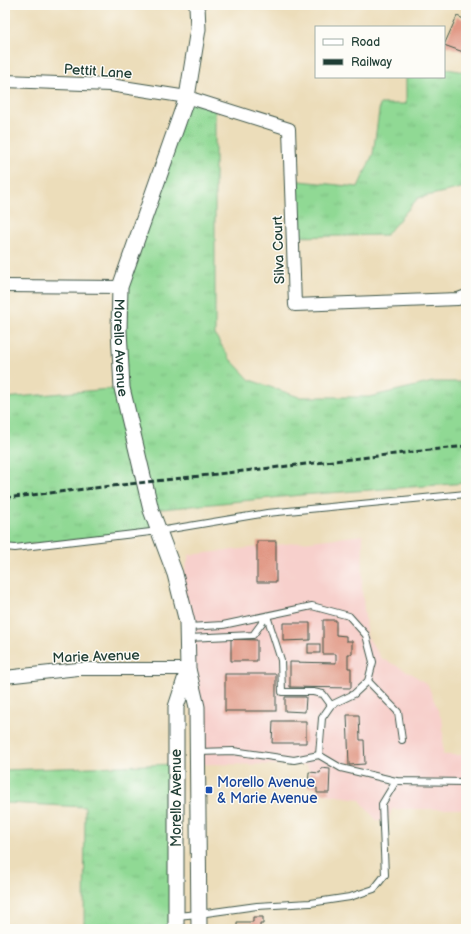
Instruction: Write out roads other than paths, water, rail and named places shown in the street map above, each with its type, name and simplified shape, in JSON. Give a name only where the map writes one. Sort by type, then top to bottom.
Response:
[{"type":"street","name":"Morello Avenue","points":[[197,5],[198,29],[187,97],[120,287],[118,330],[122,388],[151,510],[175,574],[187,633],[188,669],[197,707],[199,922]]},
{"type":"street","name":"Pettit Lane","points":[[5,81],[110,85],[187,97]]},
{"type":"street","name":"Silva Court","points":[[187,97],[289,129],[295,305],[458,299],[466,296]]},
{"type":"street","points":[[5,286],[120,287]]},
{"type":"street","name":"Marie Avenue","points":[[5,677],[78,669],[188,669]]},
{"type":"street","name":"Morello Avenue","points":[[176,922],[176,707],[188,669]]},
{"type":"lane","points":[[5,547],[15,548],[159,532],[267,513],[466,494]]},
{"type":"lane","points":[[187,633],[312,606],[349,616],[366,635],[373,662],[368,681],[354,694],[331,705],[322,718],[319,755]]},
{"type":"lane","points":[[187,633],[253,634],[267,616]]},
{"type":"lane","points":[[267,616],[281,660],[282,692],[314,692],[323,694],[331,705]]},
{"type":"lane","points":[[368,681],[398,712],[402,740]]},
{"type":"lane","points":[[197,752],[233,751],[294,760],[319,755],[341,768],[396,781],[466,782]]},
{"type":"lane","points":[[176,922],[199,922],[257,906],[310,904],[350,897],[374,889],[385,875],[382,804],[396,781]]},
{"type":"railway","points":[[5,498],[466,446]]},
{"type":"place","name":"Morello Avenue & Marie Avenue","points":[[209,790]]}]
